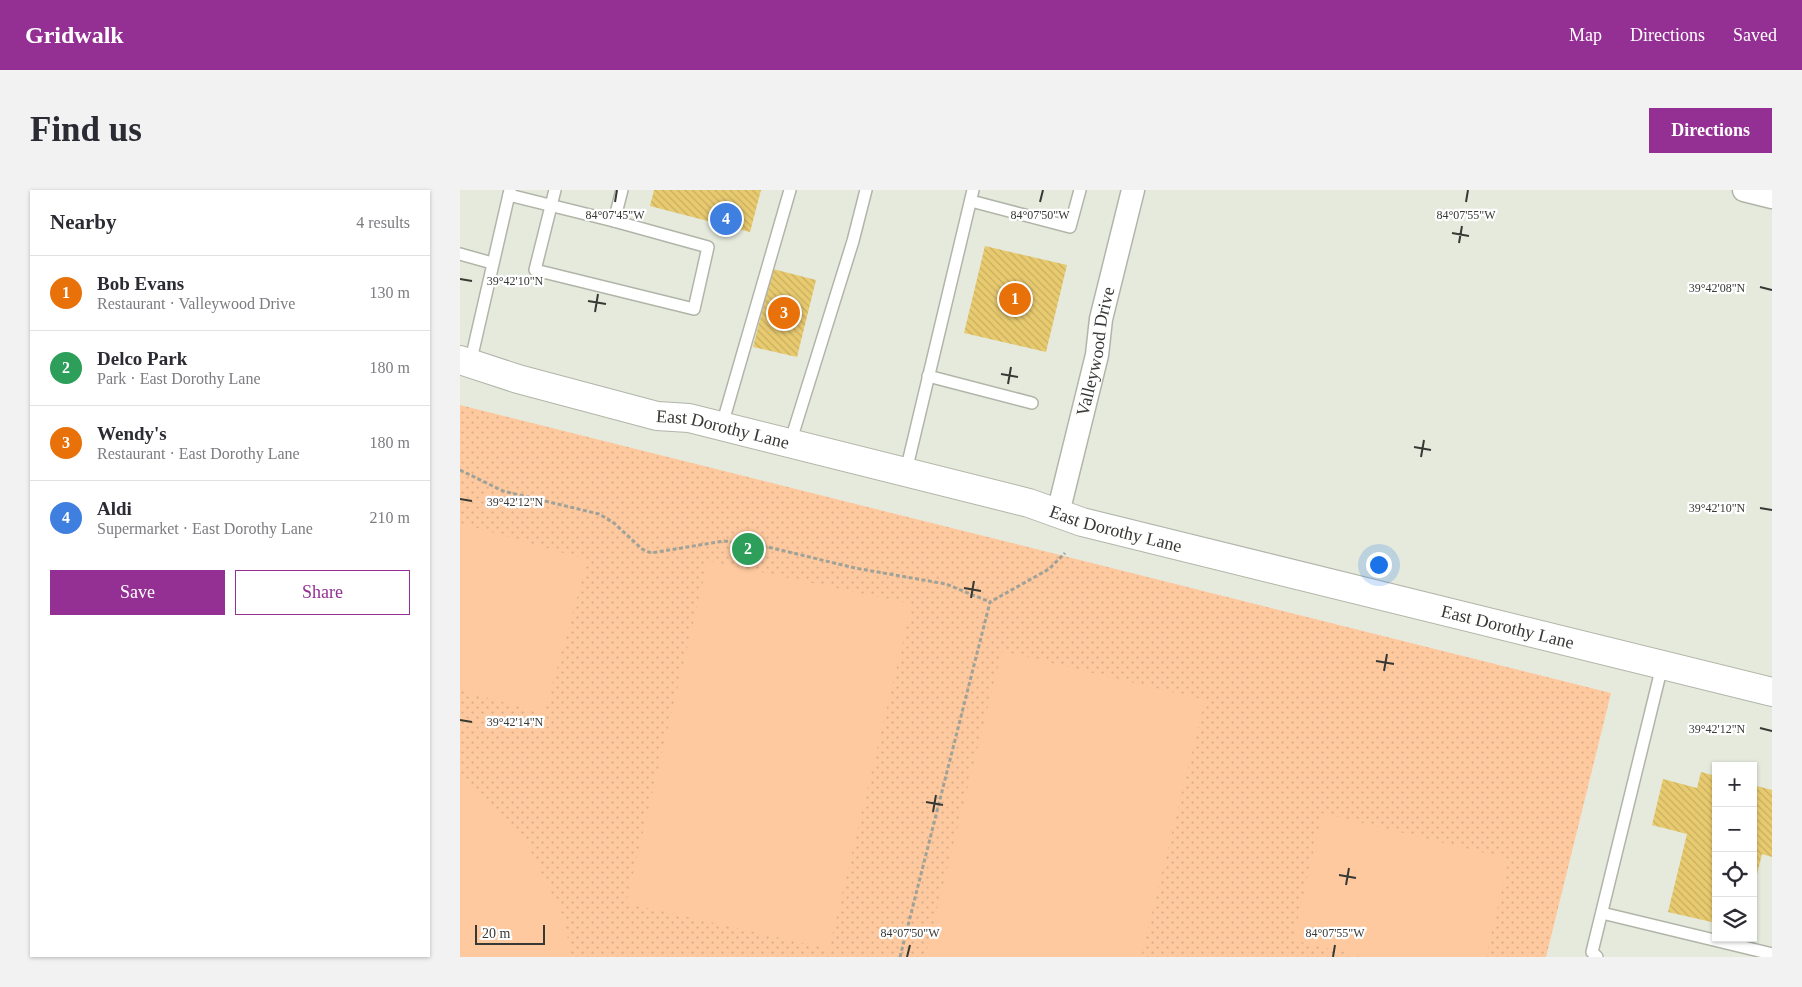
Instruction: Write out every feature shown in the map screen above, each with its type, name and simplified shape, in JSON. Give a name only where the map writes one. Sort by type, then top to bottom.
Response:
[{"type":"main road","name":"East Dorothy Lane","points":[[465,362],[518,379],[658,416],[689,418],[722,425],[1029,503],[1101,526],[1772,692]]},
{"type":"street","points":[[1744,190],[1772,197]]},
{"type":"street","name":"Valleywood Drive","points":[[1058,513],[1097,355],[1101,319],[1128,191]]},
{"type":"lane","points":[[465,362],[509,192],[551,206],[708,247],[694,309],[535,270],[551,206],[555,190]]},
{"type":"lane","points":[[614,221],[622,190]]},
{"type":"lane","points":[[722,425],[790,190]]},
{"type":"lane","points":[[790,443],[853,241],[866,190]]},
{"type":"lane","points":[[906,471],[972,195],[1070,226],[1080,190]]},
{"type":"lane","points":[[460,254],[492,263]]},
{"type":"lane","points":[[928,376],[1032,403]]},
{"type":"lane","points":[[1597,957],[1592,952],[1662,666]]},
{"type":"lane","points":[[1602,913],[1772,954]]},
{"type":"path","points":[[460,470],[503,491],[598,514],[614,523],[642,549],[651,554],[724,541],[768,547],[855,568],[946,584],[990,602]]},
{"type":"path","points":[[900,957],[990,602],[1049,569],[1064,553]]},
{"type":"shaded area","points":[[460,405],[1611,693],[1546,957],[460,957]]},
{"type":"shaded area","points":[[460,523],[588,560],[544,714],[460,690]]},
{"type":"shaded area","points":[[708,561],[912,604],[829,949],[626,903]]},
{"type":"shaded area","points":[[1002,651],[1205,700],[1141,957],[925,957]]},
{"type":"shaded area","points":[[460,777],[527,844],[563,916],[572,957],[460,957]]},
{"type":"shaded area","points":[[1322,813],[1509,859],[1486,957],[1366,957],[1293,940]]},
{"type":"building","points":[[654,190],[761,190],[750,232],[650,206]]},
{"type":"building","points":[[985,246],[1067,265],[1046,352],[964,333]]},
{"type":"building","points":[[773,269],[816,280],[797,357],[753,347]]},
{"type":"building","points":[[1701,772],[1712,775],[1712,922],[1668,912],[1687,834],[1652,825],[1663,779],[1697,788]]},
{"type":"building","points":[[1757,786],[1772,790],[1772,857],[1762,854],[1757,874]]},
{"type":"place","name":"Aldi","points":[[726,219]]},
{"type":"place","name":"Bob Evans","points":[[1015,299]]},
{"type":"place","name":"Wendy's","points":[[784,313]]},
{"type":"place","name":"Delco Park","points":[[748,549]]}]
